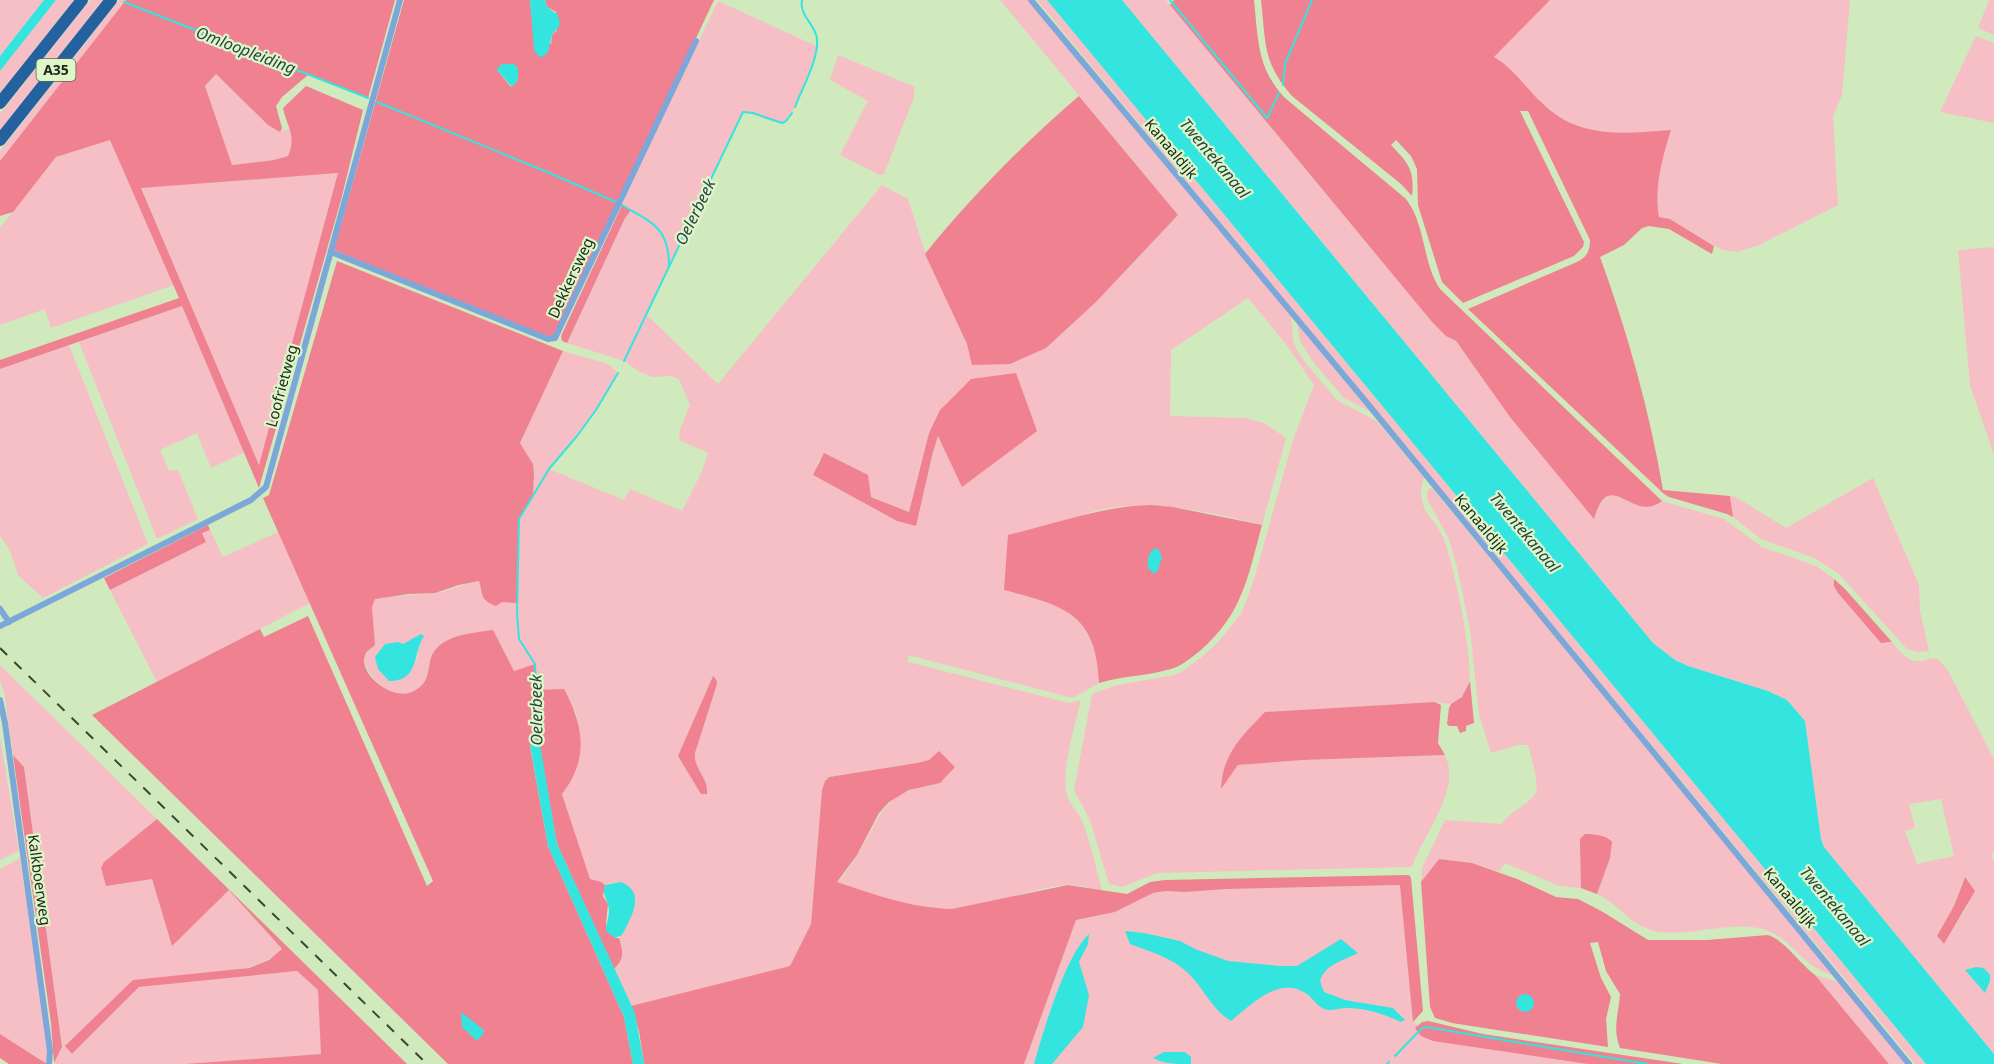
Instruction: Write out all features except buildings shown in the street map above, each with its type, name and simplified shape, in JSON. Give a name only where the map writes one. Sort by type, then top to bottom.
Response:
[{"type":"highway","name":"A35","points":[[0,103],[82,0]]},
{"type":"highway","name":"A35","points":[[0,140],[111,0]]},
{"type":"street","name":"Loofrietweg","points":[[0,626],[251,500],[263,491],[269,482],[400,0]]},
{"type":"street","name":"Kanaaldijk","points":[[1032,0],[1339,369],[1910,1064]]},
{"type":"street","name":"Dekkersweg","points":[[331,252],[552,339],[559,332],[696,41]]},
{"type":"street","points":[[0,609],[9,622]]},
{"type":"street","name":"Kalkboerweg","points":[[0,700],[47,1028],[49,1064]]},
{"type":"shaded area","points":[[0,0],[44,0],[0,56]]},
{"type":"shaded area","points":[[56,0],[74,0],[0,93],[0,71]]},
{"type":"shaded area","points":[[90,0],[105,0],[0,133],[0,114]]},
{"type":"shaded area","points":[[119,0],[126,0],[0,161],[0,151]]},
{"type":"shaded area","points":[[126,0],[395,0],[368,98],[308,75],[282,97],[276,106],[282,128],[280,132],[268,125],[216,74],[205,86],[232,165],[288,156],[292,143],[283,108],[306,86],[363,110],[341,200],[259,488],[182,306],[0,369],[0,360],[179,298],[110,140],[56,157],[13,212],[0,216],[0,161]],"holes":[[[338,173],[259,465],[141,188]]]},
{"type":"shaded area","points":[[404,0],[530,0],[533,28],[551,44],[552,35],[557,30],[556,12],[547,7],[545,0],[714,0],[556,335],[547,337],[334,250]],"holes":[[[518,68],[518,80],[511,87],[497,70]]]},
{"type":"shaded area","points":[[1000,0],[1029,0],[1291,316],[1293,341],[1304,361],[1337,400],[1378,422],[1424,478],[1421,490],[1422,501],[1446,544],[1461,607],[1470,670],[1465,693],[1455,703],[1449,704],[1435,702],[1265,712],[1235,746],[1225,765],[1221,788],[1238,765],[1303,760],[1445,755],[1449,769],[1449,783],[1445,797],[1412,867],[1157,873],[1122,887],[1109,884],[1090,820],[1074,790],[1092,694],[1117,685],[1174,675],[1183,671],[1218,642],[1241,614],[1253,583],[1293,440],[1314,385],[1286,344],[1248,298],[1171,350],[1170,416],[1246,418],[1264,423],[1286,438],[1262,525],[1190,509],[1165,506],[1115,507],[1091,512],[1068,521],[1004,590],[1060,608],[1084,627],[1097,660],[1099,683],[1073,698],[908,655],[908,662],[1069,703],[1081,700],[1067,758],[1066,791],[1083,823],[1102,890],[1065,885],[967,908],[938,909],[894,901],[837,882],[862,848],[876,821],[891,801],[918,788],[940,783],[944,757],[939,751],[929,760],[917,763],[829,777],[822,790],[811,924],[790,966],[631,1006],[614,969],[622,955],[619,938],[636,903],[611,883],[605,885],[590,880],[562,793],[572,775],[578,753],[579,731],[575,710],[535,691],[535,665],[514,671],[451,638],[439,646],[432,655],[427,676],[420,688],[403,695],[390,692],[376,681],[367,668],[365,655],[375,645],[372,607],[374,599],[437,592],[479,581],[482,596],[502,602],[516,602],[519,519],[533,495],[534,473],[533,464],[520,443],[563,351],[608,364],[618,373],[596,410],[549,469],[624,500],[630,489],[682,511],[702,471],[708,453],[679,440],[680,429],[690,405],[679,379],[671,376],[652,377],[624,361],[567,343],[625,218],[631,210],[622,205],[629,188],[718,1],[816,46],[816,54],[795,107],[786,121],[770,121],[743,112],[647,315],[718,384],[882,185],[908,199],[925,252],[967,344],[973,365],[1046,348],[1096,302],[1178,215]],"holes":[[[970,380],[936,441],[916,526],[897,521],[814,476],[819,460],[848,466],[867,475],[870,496],[909,512],[929,433],[940,410]],[[424,636],[419,643],[417,659],[375,657],[385,644],[398,642],[403,644]],[[713,676],[717,684],[694,760],[708,790],[705,795],[678,756]]]},
{"type":"shaded area","points":[[1037,0],[1047,0],[1926,1064],[1915,1064]]},
{"type":"shaded area","points":[[1122,0],[1166,0],[1432,322],[1446,336],[1455,341],[1594,518],[1603,501],[1615,495],[1637,505],[1656,506],[1662,501],[1724,519],[1762,547],[1818,567],[1834,579],[1834,586],[1887,644],[1892,642],[1908,658],[1915,661],[1935,658],[1948,671],[1994,759],[1994,851],[1991,859],[1994,859],[1994,1054],[1824,847],[1805,721],[1787,700],[1768,691],[1688,666],[1675,660],[1653,643]],"holes":[[[1941,799],[1954,856],[1917,864],[1905,831],[1915,828],[1909,804]],[[1964,877],[1968,905],[1944,944],[1937,936],[1954,906]]]},
{"type":"shaded area","points":[[1174,0],[1254,0],[1260,52],[1276,87],[1285,98],[1406,199],[1417,220],[1430,267],[1440,289],[1662,501],[1651,506],[1641,506],[1615,495],[1607,496],[1600,503],[1594,519],[1510,417],[1456,341],[1446,336],[1432,322],[1170,5]]},
{"type":"shaded area","points":[[1261,0],[1550,0],[1494,57],[1513,72],[1541,102],[1570,123],[1585,128],[1618,133],[1671,130],[1658,184],[1659,217],[1670,219],[1714,246],[1712,254],[1669,229],[1649,226],[1642,228],[1624,245],[1600,257],[1637,372],[1663,490],[1730,496],[1733,517],[1664,494],[1468,309],[1577,262],[1586,256],[1589,250],[1590,240],[1528,111],[1520,111],[1584,242],[1583,247],[1574,256],[1463,303],[1442,282],[1418,205],[1417,169],[1411,156],[1396,140],[1391,145],[1409,168],[1413,187],[1412,196],[1401,184],[1292,96],[1282,84],[1270,62]]},
{"type":"shaded area","points":[[1550,0],[1850,0],[1842,95],[1833,116],[1838,205],[1759,245],[1737,252],[1722,250],[1670,219],[1659,217],[1658,184],[1671,131],[1615,133],[1574,126],[1545,108],[1494,57]]},
{"type":"shaded area","points":[[1989,0],[1994,0],[1994,35],[1978,28]]},
{"type":"shaded area","points":[[1976,36],[1994,43],[1994,123],[1940,112]]},
{"type":"shaded area","points":[[838,55],[915,87],[913,100],[884,174],[880,175],[840,155],[868,101],[830,80]]},
{"type":"shaded area","points":[[216,74],[268,125],[279,131],[290,129],[293,146],[288,156],[232,165],[205,86]]},
{"type":"shaded area","points":[[1079,96],[1178,215],[1096,302],[1046,348],[1010,364],[972,365],[967,344],[925,254],[960,212],[999,171]]},
{"type":"shaded area","points":[[110,139],[174,285],[51,328],[45,309],[0,325],[0,228],[56,157]]},
{"type":"shaded area","points":[[339,173],[259,466],[141,187]]},
{"type":"shaded area","points":[[622,205],[631,210],[625,218],[567,343],[562,341],[561,336]]},
{"type":"shaded area","points":[[1994,247],[1994,455],[1970,385],[1958,250]]},
{"type":"shaded area","points":[[337,261],[563,351],[520,443],[533,464],[534,473],[533,495],[519,519],[517,603],[502,602],[496,606],[487,602],[479,581],[435,593],[375,599],[372,607],[375,645],[366,654],[364,662],[378,684],[395,693],[404,694],[412,692],[424,683],[432,654],[441,644],[462,635],[493,630],[514,671],[535,664],[535,690],[564,689],[576,716],[581,742],[577,768],[562,794],[590,879],[605,885],[603,896],[608,904],[606,924],[615,938],[619,938],[622,951],[620,961],[614,969],[557,844],[539,744],[530,746],[548,846],[624,1017],[633,1064],[448,1064],[92,715],[260,629],[264,637],[308,616],[427,886],[433,881],[263,498],[269,495]]},
{"type":"shaded area","points":[[182,306],[245,452],[211,468],[197,433],[160,450],[169,471],[178,470],[198,519],[157,539],[79,342]]},
{"type":"shaded area","points":[[1297,323],[1369,411],[1344,398],[1314,363],[1300,341]]},
{"type":"shaded area","points":[[69,345],[148,544],[43,598],[18,575],[10,551],[0,535],[0,369]]},
{"type":"shaded area","points":[[1016,373],[1037,431],[962,487],[938,436],[916,526],[897,521],[813,475],[824,453],[868,475],[871,497],[909,512],[929,433],[940,410],[971,379]]},
{"type":"shaded area","points":[[1873,478],[1919,585],[1920,611],[1929,651],[1918,652],[1907,649],[1838,573],[1814,558],[1761,539],[1733,517],[1730,496],[1736,497],[1786,528]]},
{"type":"shaded area","points":[[1430,488],[1834,975],[1814,967],[1784,940],[1766,930],[1739,926],[1668,933],[1655,931],[1638,924],[1597,894],[1610,858],[1609,839],[1585,834],[1580,845],[1581,888],[1559,886],[1505,863],[1499,872],[1472,863],[1439,859],[1421,882],[1422,868],[1445,820],[1502,824],[1537,791],[1528,745],[1517,745],[1491,753],[1479,714],[1470,629],[1457,567],[1448,537],[1427,499],[1427,492]]},
{"type":"shaded area","points":[[1151,505],[1173,507],[1262,525],[1248,577],[1235,608],[1226,622],[1201,650],[1183,664],[1171,669],[1099,683],[1097,660],[1091,641],[1084,627],[1073,616],[1044,601],[1004,590],[1008,535],[1097,512]]},
{"type":"shaded area","points":[[208,525],[210,530],[202,533],[206,542],[110,590],[104,578]]},
{"type":"shaded area","points":[[210,530],[223,557],[278,532],[310,603],[157,682],[110,590],[206,542],[202,533]]},
{"type":"shaded area","points":[[1834,579],[1892,642],[1881,643],[1838,593],[1834,586]]},
{"type":"shaded area","points":[[0,665],[157,819],[104,862],[152,879],[172,946],[229,889],[282,949],[269,959],[233,971],[190,977],[133,980],[72,1054],[139,987],[297,971],[318,990],[322,1054],[185,1064],[54,1064],[62,1047],[24,767],[13,755],[4,691],[0,682]]},
{"type":"shaded area","points":[[713,676],[717,684],[695,753],[696,764],[707,788],[707,794],[701,794],[678,756]]},
{"type":"shaded area","points":[[1470,681],[1474,723],[1466,726],[1466,731],[1460,733],[1457,726],[1447,724],[1449,708],[1462,697]]},
{"type":"shaded area","points":[[1435,702],[1441,705],[1438,743],[1445,755],[1303,760],[1238,765],[1221,789],[1222,777],[1229,756],[1241,738],[1265,712]]},
{"type":"shaded area","points":[[0,737],[19,851],[0,860]]},
{"type":"shaded area","points":[[939,751],[955,767],[940,783],[909,790],[889,802],[879,813],[857,855],[837,882],[908,903],[952,909],[1068,885],[1127,894],[1150,882],[1165,880],[1409,875],[1423,1011],[1413,1022],[1400,885],[1166,891],[1153,893],[1115,912],[1076,920],[1024,1064],[644,1064],[639,1031],[631,1006],[790,966],[811,924],[822,790],[825,781],[829,777],[929,760]]},
{"type":"shaded area","points":[[13,755],[24,767],[62,1047],[54,1063],[51,1023]]},
{"type":"shaded area","points":[[157,819],[407,1064],[185,1064],[321,1054],[318,990],[297,971],[139,987],[72,1054],[65,1046],[133,980],[249,968],[269,960],[282,949],[229,890],[172,946],[152,879],[106,886],[101,868],[104,862]]},
{"type":"shaded area","points":[[1585,834],[1603,836],[1612,842],[1610,858],[1597,894],[1581,888],[1580,839]]},
{"type":"shaded area","points":[[20,858],[48,1052],[47,1064],[0,1034],[0,869]]},
{"type":"shaded area","points":[[1439,859],[1472,863],[1517,879],[1556,897],[1578,899],[1648,940],[1707,940],[1768,935],[1775,938],[1815,975],[1889,1064],[1722,1064],[1620,1048],[1616,1027],[1620,994],[1606,971],[1598,942],[1590,943],[1601,978],[1611,997],[1606,1019],[1608,1047],[1452,1023],[1435,1018],[1430,1007],[1421,882]]},
{"type":"shaded area","points":[[1965,877],[1975,891],[1944,944],[1937,936],[1954,906]]},
{"type":"shaded area","points":[[1401,885],[1413,1022],[1426,1030],[1603,1064],[1024,1064],[1076,920],[1115,912],[1153,893],[1166,891]]},
{"type":"shaded area","points":[[1815,975],[1840,982],[1907,1064],[1889,1064]]},
{"type":"shaded area","points":[[1428,1021],[1483,1034],[1683,1064],[1588,1064],[1433,1041],[1421,1036],[1415,1028],[1422,1022]]},
{"type":"shaded area","points":[[0,1034],[47,1064],[9,1064],[0,1058]]},
{"type":"water","points":[[44,0],[56,0],[0,71],[0,56]]},
{"type":"water","points":[[530,0],[545,0],[547,7],[558,15],[560,25],[552,35],[548,52],[543,57],[538,56],[534,50]]},
{"type":"water","name":"Twentekanaal","points":[[1047,0],[1122,0],[1653,643],[1675,660],[1688,666],[1768,691],[1787,700],[1805,721],[1824,847],[1994,1054],[1994,1064],[1926,1064]]},
{"type":"water","points":[[514,64],[518,68],[518,80],[512,87],[497,70],[500,65]]},
{"type":"water","points":[[1155,548],[1159,550],[1162,557],[1158,570],[1154,574],[1148,568],[1148,563],[1149,555]]},
{"type":"water","points":[[421,634],[424,636],[411,672],[399,680],[389,681],[378,669],[375,657],[385,644],[398,642],[403,644]]},
{"type":"water","points":[[540,744],[557,844],[635,1013],[644,1064],[633,1064],[624,1017],[548,846],[530,745]]},
{"type":"water","points":[[621,882],[629,886],[633,892],[635,906],[622,935],[615,938],[606,931],[609,911],[604,888],[605,885]]},
{"type":"water","points":[[1125,931],[1180,941],[1228,961],[1279,966],[1297,966],[1341,939],[1358,953],[1330,967],[1322,975],[1320,981],[1324,992],[1345,1000],[1393,1008],[1405,1020],[1401,1022],[1361,1009],[1325,1009],[1307,994],[1297,989],[1286,988],[1266,994],[1231,1021],[1218,1011],[1181,967],[1153,952],[1130,944]]},
{"type":"water","points":[[1089,934],[1088,944],[1079,962],[1089,995],[1083,1027],[1052,1064],[1034,1064],[1064,975],[1080,944]]},
{"type":"water","points":[[1976,967],[1984,968],[1990,975],[1985,993],[1965,970]]},
{"type":"water","points":[[1521,994],[1529,994],[1534,999],[1532,1010],[1521,1012],[1516,1007],[1516,999]]},
{"type":"water","points":[[461,1012],[485,1031],[477,1041],[462,1027]]},
{"type":"water","points":[[1164,1052],[1185,1052],[1191,1057],[1191,1064],[1167,1063],[1153,1058]]},
{"type":"waterway","name":"Oelerbeek","points":[[795,107],[813,64],[817,47],[816,34],[805,16],[802,0]]},
{"type":"waterway","points":[[1170,0],[1267,118],[1279,93]]},
{"type":"waterway","points":[[1283,85],[1285,64],[1312,0]]},
{"type":"waterway","name":"Omloopleiding","points":[[124,2],[368,98]]},
{"type":"waterway","name":"Omloopleiding","points":[[377,102],[618,203]]},
{"type":"waterway","name":"Oelerbeek","points":[[624,361],[743,112],[782,123],[792,113]]},
{"type":"waterway","name":"Omloopleiding","points":[[622,205],[650,222],[662,234],[666,243],[669,266]]},
{"type":"waterway","name":"Oelerbeek","points":[[536,748],[532,712],[536,683],[535,664],[519,639],[517,614],[519,519],[549,469],[596,410],[618,373]]},
{"type":"waterway","points":[[1395,1056],[1422,1028],[1426,1027],[1647,1064]]},
{"type":"railway","points":[[0,648],[427,1064]]}]
